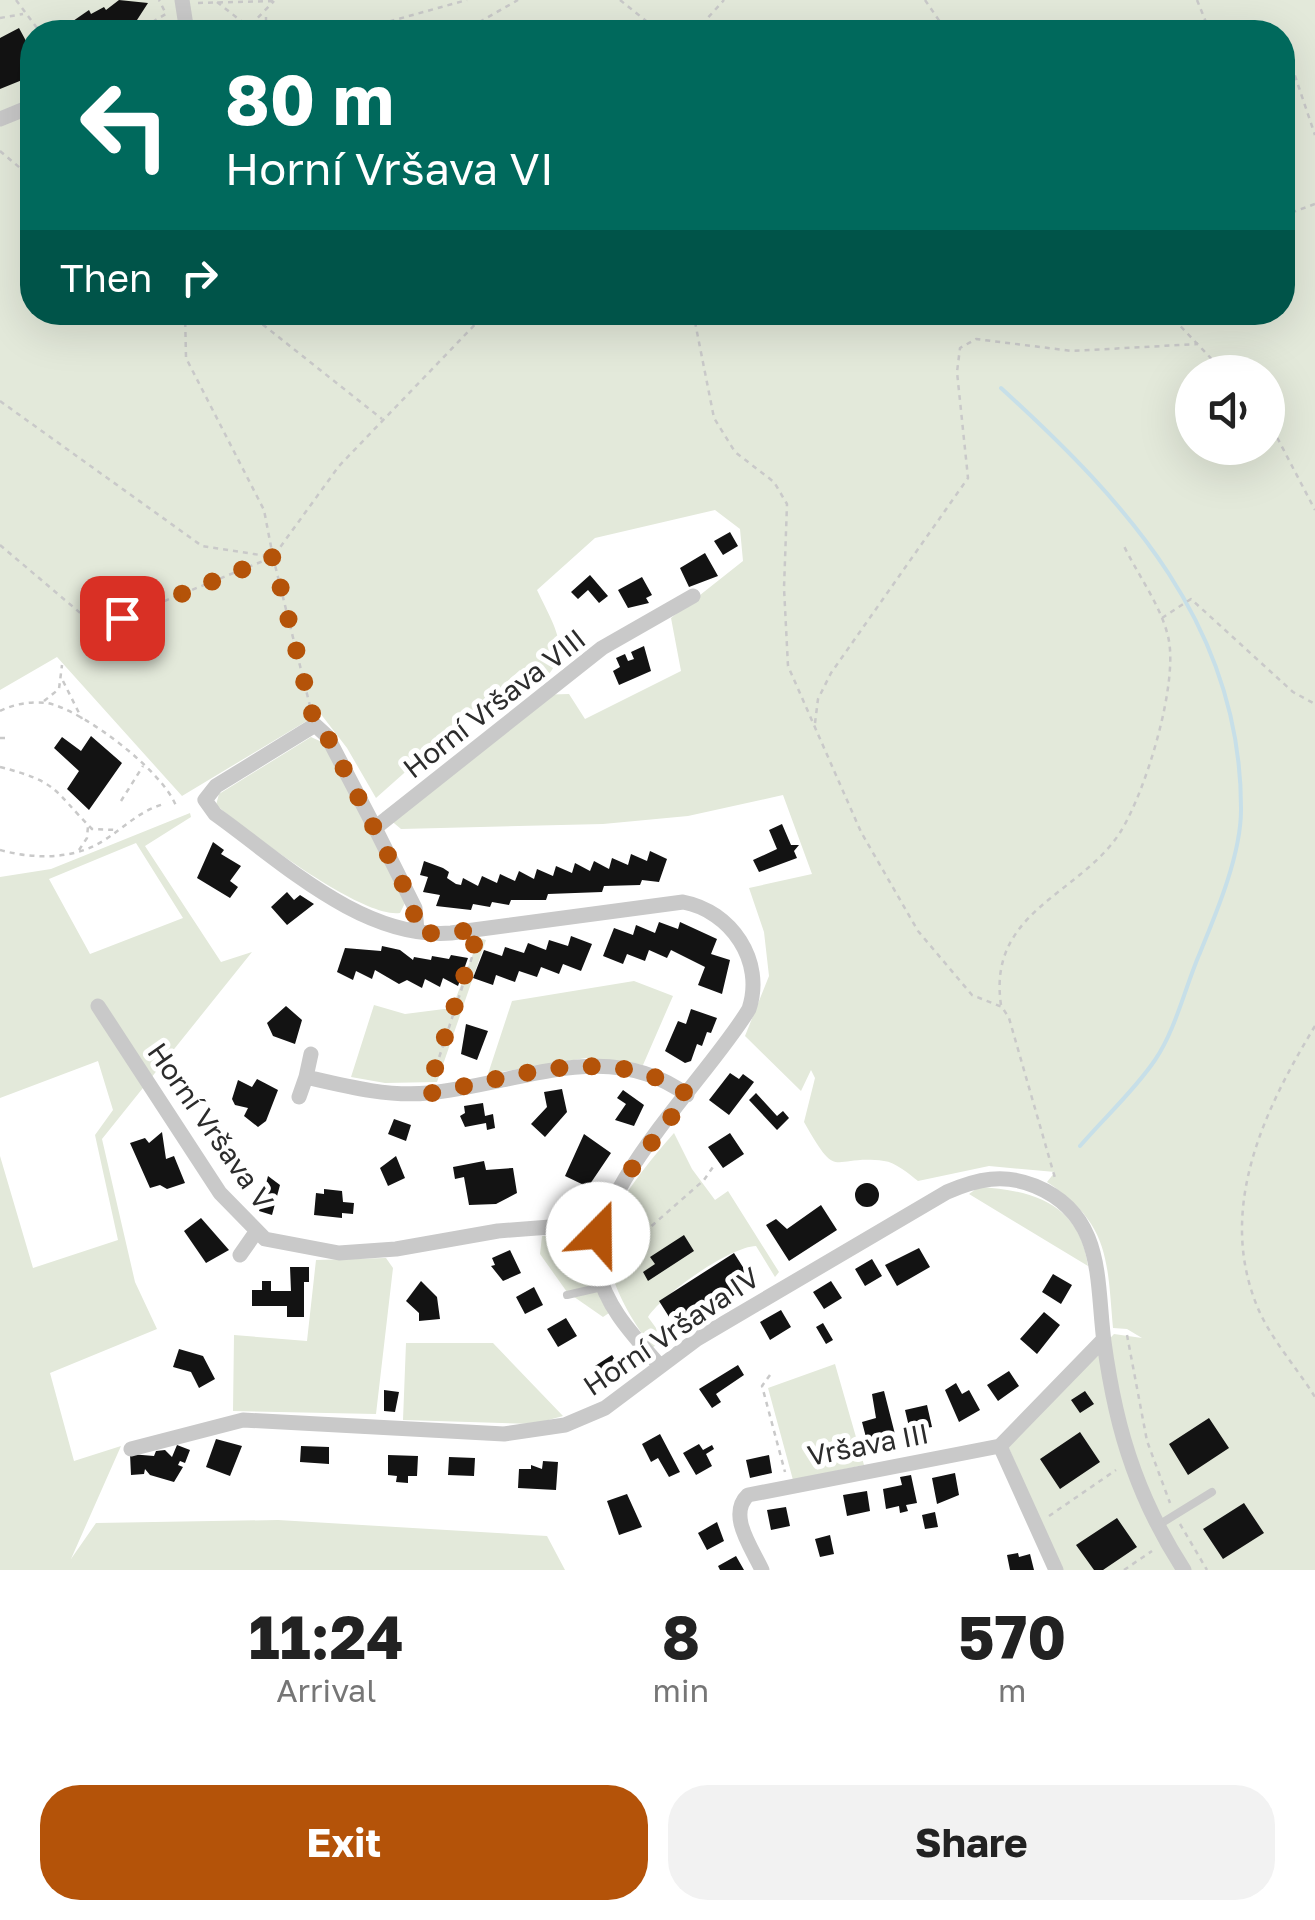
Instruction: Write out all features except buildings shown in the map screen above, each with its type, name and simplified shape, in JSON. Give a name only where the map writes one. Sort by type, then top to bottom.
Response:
[{"type":"street","name":"Horní Vršava VIII","points":[[376,828],[602,648],[693,596]]},
{"type":"street","points":[[417,932],[415,908],[376,828],[327,736],[315,725],[206,796],[208,807],[339,901],[417,932],[440,934],[665,902],[692,904],[718,916],[748,956],[754,987],[749,1009],[618,1187],[598,1234],[601,1280],[623,1322],[660,1366]]},
{"type":"street","name":"Horní Vršava V","points":[[98,1006],[220,1192],[256,1232],[275,1243],[338,1254],[396,1250],[498,1230],[550,1228],[598,1234]]},
{"type":"street","points":[[298,1098],[312,1054]]},
{"type":"street","points":[[306,1077],[376,1090],[427,1094],[599,1064],[644,1071],[688,1095]]},
{"type":"street","name":"Horní Vršava IV","points":[[131,1450],[242,1420],[529,1432],[565,1425],[605,1408],[660,1366],[807,1272],[964,1185],[1006,1178],[1059,1199]]},
{"type":"street","points":[[1059,1199],[1075,1213],[1097,1259],[1104,1340],[1131,1460],[1158,1526],[1184,1570]]},
{"type":"street","points":[[240,1255],[256,1232]]},
{"type":"street","points":[[1056,1570],[1000,1446],[1104,1340]]},
{"type":"street","name":"Vršava III","points":[[762,1570],[738,1517],[737,1510],[748,1495],[1000,1446]]},
{"type":"lane","points":[[567,1296],[601,1280]]},
{"type":"lane","points":[[1158,1526],[1212,1492]]},
{"type":"path","points":[[16,0],[29,20]]},
{"type":"path","points":[[156,20],[166,14],[159,0]]},
{"type":"path","points":[[184,2],[276,0]]},
{"type":"path","points":[[258,20],[276,0]]},
{"type":"path","points":[[394,20],[467,0]]},
{"type":"path","points":[[483,20],[518,0]]},
{"type":"path","points":[[620,0],[645,20]]},
{"type":"path","points":[[706,20],[724,0]]},
{"type":"path","points":[[215,1],[240,20]]},
{"type":"path","points":[[266,11],[266,20]]},
{"type":"path","points":[[0,18],[24,14]]},
{"type":"path","points":[[1295,73],[1315,135]]},
{"type":"path","points":[[0,152],[20,168]]},
{"type":"path","points":[[185,325],[186,358],[264,510],[294,656],[315,725]]},
{"type":"path","points":[[262,325],[383,420]]},
{"type":"path","points":[[0,546],[98,628],[273,557],[339,466],[474,325]]},
{"type":"path","points":[[696,325],[714,418],[736,452],[774,482],[787,504],[784,588],[788,666],[861,832],[918,931],[972,995],[1002,1007]]},
{"type":"path","points":[[1180,325],[1208,355]]},
{"type":"path","points":[[815,724],[818,699],[831,673],[968,478],[957,372],[960,348],[976,339],[1072,351],[1198,344]]},
{"type":"path","points":[[0,401],[202,546],[273,557]]},
{"type":"path","points":[[1285,453],[1315,510]]},
{"type":"path","points":[[1059,1199],[1046,1139],[998,984],[1010,942],[1033,910],[1100,856],[1121,831],[1165,710],[1171,674],[1169,638],[1122,544]]},
{"type":"path","points":[[1161,619],[1191,599],[1293,692],[1315,704]]},
{"type":"path","points":[[0,711],[54,697],[62,678],[62,665]]},
{"type":"path","points":[[62,678],[83,720]]},
{"type":"path","points":[[38,702],[58,706],[83,720],[144,764],[176,806]]},
{"type":"path","points":[[0,738],[7,738]]},
{"type":"path","points":[[121,801],[144,764]]},
{"type":"path","points":[[0,767],[38,777],[68,798],[98,832],[118,830]]},
{"type":"path","points":[[0,850],[39,856],[78,852],[118,830],[144,809],[164,804]]},
{"type":"path","points":[[78,852],[87,838],[88,825]]},
{"type":"path","points":[[427,1094],[479,929]]},
{"type":"path","points":[[1315,1026],[1276,1090],[1254,1152],[1238,1235],[1258,1308],[1315,1397]]},
{"type":"path","points":[[601,1280],[704,1180],[714,1164]]},
{"type":"path","points":[[1127,1335],[1144,1431],[1172,1508]]},
{"type":"path","points":[[770,1374],[762,1386],[790,1485]]},
{"type":"path","points":[[1036,1526],[1131,1460]]},
{"type":"path","points":[[1177,1518],[1207,1570]]},
{"type":"path","points":[[1124,1570],[1166,1542]]},
{"type":"green space","points":[[0,0],[1315,0],[1315,1570],[1061,1570],[1008,1446],[1114,1334],[1142,1338],[1127,1329],[1113,1328],[1101,1245],[1083,1213],[1047,1182],[1055,1172],[989,1166],[918,1181],[888,1162],[830,1160],[804,1122],[815,1078],[811,1070],[801,1091],[745,1036],[769,976],[764,932],[749,888],[812,874],[783,795],[688,816],[603,824],[401,829],[382,813],[535,695],[569,694],[585,719],[681,671],[671,618],[743,561],[740,529],[715,510],[595,538],[537,590],[559,643],[555,666],[546,677],[532,689],[520,670],[376,798],[347,748],[320,713],[182,796],[57,657],[0,690]]},
{"type":"green space","points":[[311,737],[324,743],[405,903],[400,913],[382,911],[333,888],[216,805],[219,794]]},
{"type":"green space","points":[[190,813],[191,817],[145,846],[221,962],[252,952],[102,1139],[135,1282],[157,1329],[50,1373],[74,1461],[121,1446],[71,1559],[96,1523],[278,1520],[547,1536],[565,1570],[0,1570],[0,1156],[33,1268],[118,1240],[95,1135],[113,1110],[98,1061],[0,1098],[0,877],[51,869]],"holes":[[[136,843],[183,918],[90,954],[49,879]]]},
{"type":"green space","points":[[479,938],[486,940],[437,1082],[385,1083],[351,1077],[374,1005],[405,1014],[452,1008]]},
{"type":"green space","points":[[634,981],[673,996],[643,1065],[586,1058],[488,1074],[512,1001]]},
{"type":"green space","points":[[674,1133],[692,1169],[715,1200],[728,1191],[779,1272],[775,1277],[756,1246],[714,1263],[667,1296],[648,1317],[664,1339],[652,1348],[616,1286],[609,1260],[609,1236],[630,1189]]},
{"type":"green space","points":[[979,1187],[1018,1192],[1051,1204],[1075,1228],[1088,1266],[969,1194]]},
{"type":"green space","points":[[572,1235],[590,1248],[595,1282],[609,1313],[603,1317],[567,1292],[540,1254],[542,1236]]},
{"type":"green space","points":[[386,1258],[393,1268],[376,1414],[233,1411],[234,1335],[307,1341],[316,1260]]},
{"type":"green space","points":[[406,1343],[493,1343],[563,1416],[534,1424],[403,1420]]},
{"type":"green space","points":[[835,1364],[864,1465],[793,1480],[768,1388]]},
{"type":"waterway","points":[[1001,388],[1092,477],[1169,574],[1199,626],[1222,683],[1236,744],[1241,810],[1237,846],[1220,903],[1174,1023],[1147,1071],[1080,1146]]},
{"type":"route","points":[[122,618],[273,557],[294,656],[315,725],[327,736],[376,828],[417,914],[417,932],[440,934],[479,929],[427,1094],[599,1064],[644,1071],[666,1079],[688,1095],[618,1187],[598,1234]]}]
